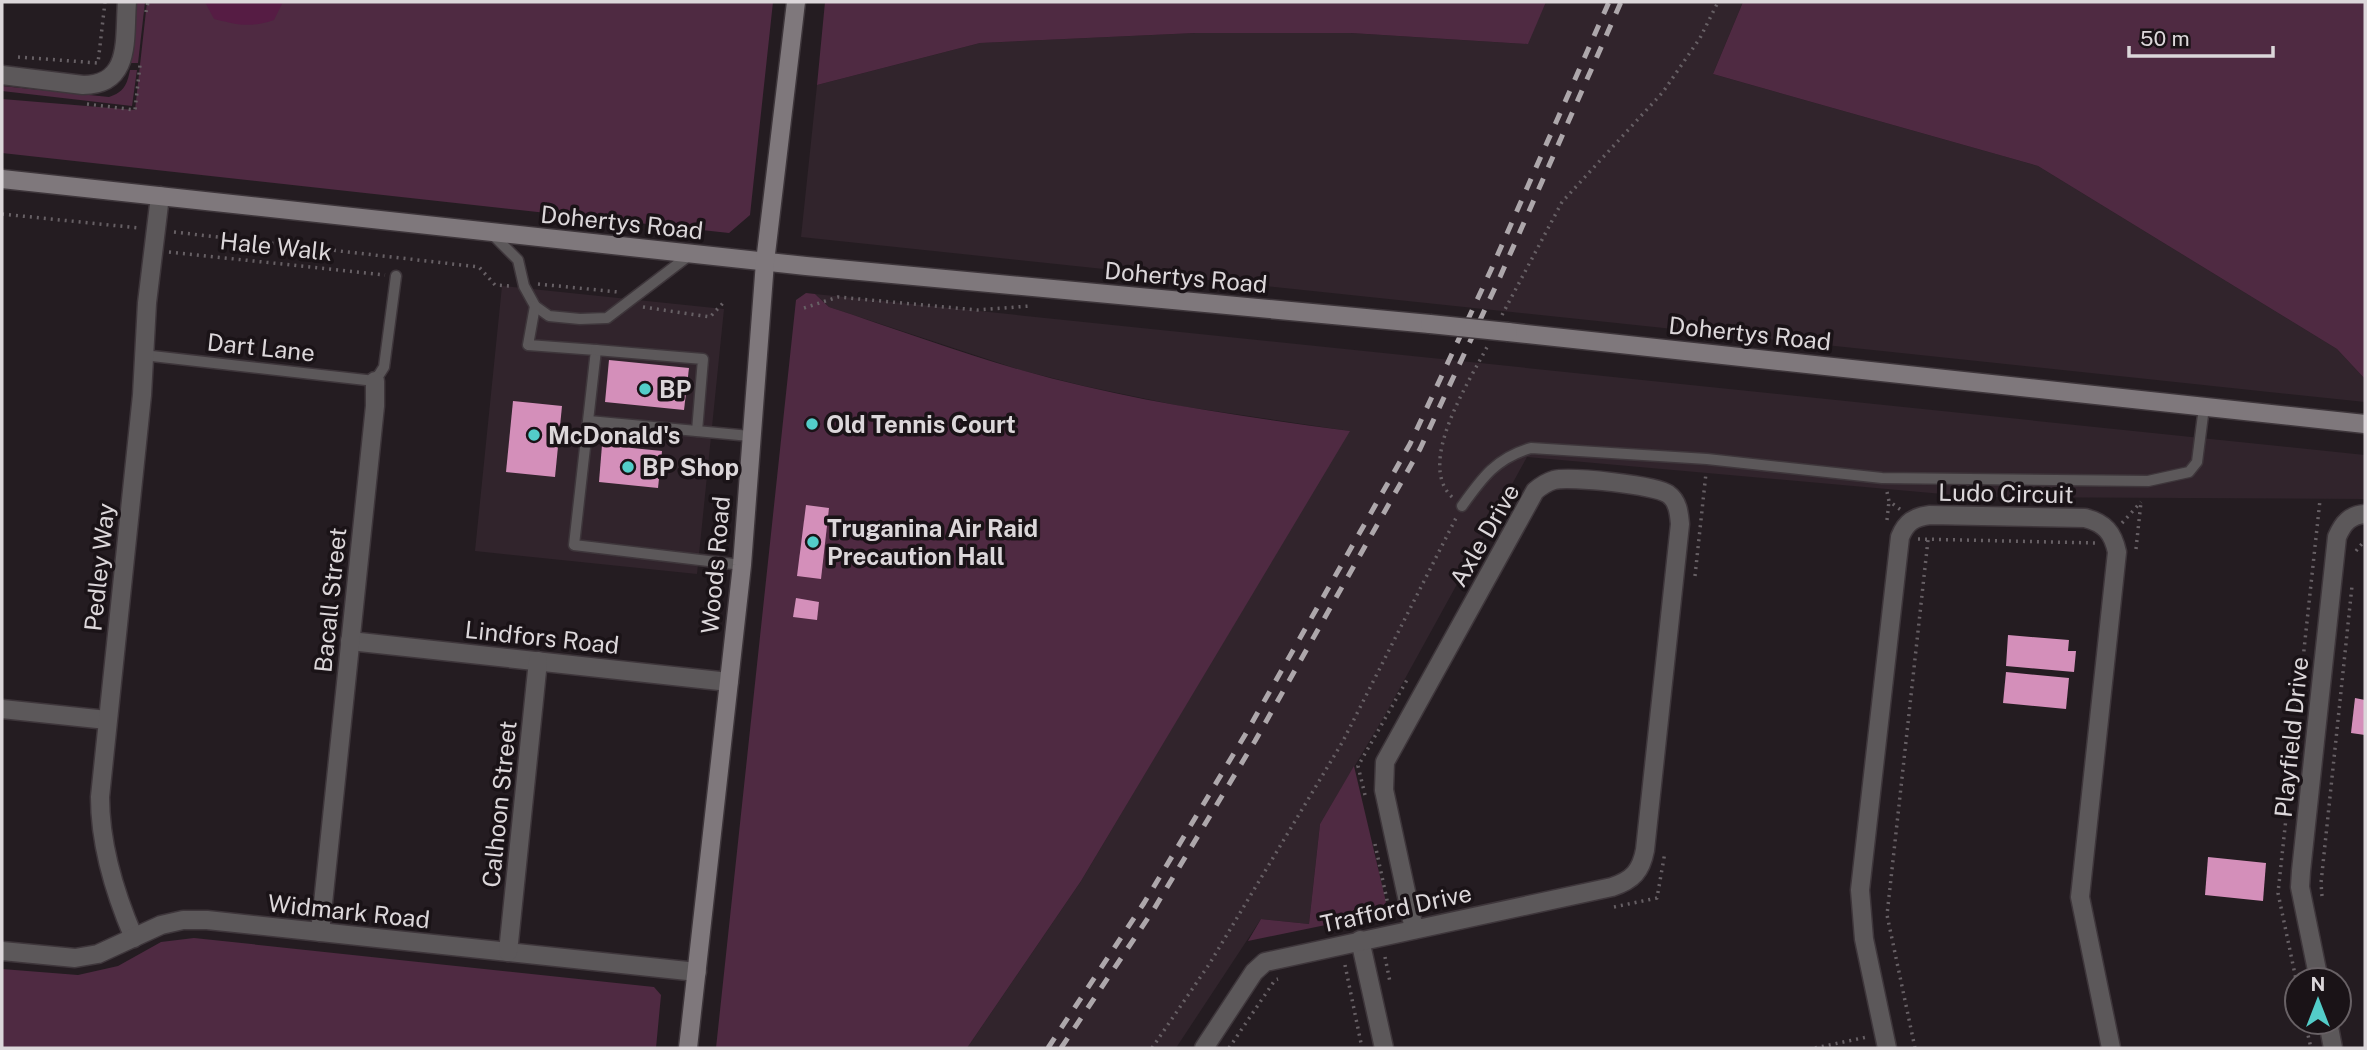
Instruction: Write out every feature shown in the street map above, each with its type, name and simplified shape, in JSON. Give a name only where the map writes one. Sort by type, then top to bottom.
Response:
[{"type":"main road","name":"Woods Road","points":[[688,1048],[742,565],[765,262],[796,2]]},
{"type":"main road","name":"Dohertys Road","points":[[2,179],[765,262],[1430,324],[1505,323],[2365,424]]},
{"type":"street","points":[[2,75],[83,85],[96,85],[108,80],[119,69],[122,60],[127,2]]},
{"type":"street","name":"Pedley Way","points":[[134,938],[120,906],[100,823],[100,797],[160,196]]},
{"type":"street","name":"Bacall Street","points":[[320,932],[375,406],[375,381]]},
{"type":"street","name":"Axle Drive","points":[[1415,929],[1384,790],[1385,762],[1535,491],[1555,480],[1657,489],[1672,497],[1679,514],[1645,850],[1639,872]]},
{"type":"street","name":"Playfield Drive","points":[[2316,966],[2300,887],[2337,537],[2348,519],[2357,514],[2365,514]]},
{"type":"street","name":"Ludo Circuit","points":[[1900,537],[1908,523],[1930,516],[2085,518],[2097,521],[2107,528],[2108,539]]},
{"type":"street","points":[[1887,1048],[1864,939],[1860,890],[1900,537]]},
{"type":"street","points":[[2108,539],[2117,552],[2080,897],[2111,1048]]},
{"type":"street","name":"Lindfors Road","points":[[350,641],[729,682]]},
{"type":"street","name":"Calhoon Street","points":[[508,953],[538,661]]},
{"type":"street","points":[[2,709],[107,720]]},
{"type":"street","name":"Trafford Drive","points":[[1204,1048],[1254,972],[1265,962],[1612,887],[1639,872]]},
{"type":"street","name":"Widmark Road","points":[[2,951],[75,958],[98,954],[161,925],[183,920],[207,920],[697,972]]},
{"type":"street","points":[[1360,940],[1384,1048]]},
{"type":"lane","points":[[490,232],[518,261],[524,286],[536,306],[549,316],[607,318],[692,254]]},
{"type":"lane","name":"Bacall Street","points":[[375,381],[384,367],[396,276]]},
{"type":"lane","points":[[536,306],[528,345],[703,359],[697,431]]},
{"type":"lane","points":[[596,350],[574,545],[742,565]]},
{"type":"lane","name":"Dart Lane","points":[[143,355],[375,381]]},
{"type":"lane","points":[[1462,506],[1497,464],[1511,454],[1531,448],[1707,459],[1882,478],[2148,481],[2189,472],[2197,462],[2204,407]]},
{"type":"lane","points":[[589,421],[750,436]]},
{"type":"path","points":[[15,57],[98,62],[104,2]]},
{"type":"path","points":[[1505,323],[1562,202],[1663,92],[1700,38],[1718,2]]},
{"type":"path","points":[[123,109],[135,110],[140,67]]},
{"type":"path","points":[[2,214],[478,267],[495,285],[536,284],[617,292],[644,308],[710,317],[724,302]]},
{"type":"path","name":"Hale Walk","points":[[153,251],[396,276]]},
{"type":"path","points":[[804,308],[838,296],[977,310]]},
{"type":"path","points":[[1152,1048],[1210,963],[1343,741],[1462,506],[1444,489],[1438,465],[1445,432],[1491,339]]},
{"type":"path","points":[[1882,478],[1889,501],[1914,519]]},
{"type":"path","points":[[2135,556],[2141,502],[2148,481]]},
{"type":"path","points":[[1694,584],[1704,487]]},
{"type":"path","points":[[1900,537],[1928,540],[2108,539],[2141,502]]},
{"type":"path","points":[[1915,1048],[1887,915],[1928,540]]},
{"type":"path","points":[[2355,562],[2356,548],[2365,540]]},
{"type":"path","points":[[2322,904],[2321,883],[2353,575]]},
{"type":"path","points":[[1605,909],[1657,898],[1665,852]]},
{"type":"path","points":[[1340,945],[1362,1048]]},
{"type":"path","points":[[1333,968],[1385,957]]},
{"type":"path","points":[[1229,1048],[1275,980],[1287,978]]},
{"type":"path","points":[[1815,1048],[1869,1037]]},
{"type":"shaded area","points":[[136,2],[145,2],[138,63],[130,63]]},
{"type":"shaded area","points":[[147,2],[773,2],[750,215],[729,233],[2,153],[2,99],[135,110]]},
{"type":"shaded area","points":[[205,2],[283,2],[274,20],[251,25],[214,19]]},
{"type":"shaded area","points":[[825,2],[1546,2],[1528,44],[1351,33],[1195,33],[980,43],[817,85]]},
{"type":"shaded area","points":[[1546,2],[1743,2],[1713,74],[2038,166],[2337,349],[2365,379],[2365,402],[801,237],[817,85],[980,43],[1195,33],[1351,33],[1527,44]]},
{"type":"shaded area","points":[[1743,2],[2365,2],[2365,379],[2337,349],[2038,166],[1713,74]]},
{"type":"shaded area","points":[[130,70],[137,70],[132,106],[2,91],[2,86],[109,97],[124,87]]},
{"type":"shaded area","points":[[502,286],[724,309],[697,574],[475,551]]},
{"type":"shaded area","points":[[806,293],[815,294],[829,307],[973,356],[1062,381],[1185,406],[1350,431],[1081,881],[967,1048],[716,1048],[796,300]]},
{"type":"shaded area","points":[[815,294],[2365,455],[2365,499],[1976,497],[1527,457],[1385,715],[1320,824],[1309,924],[1261,919],[1176,1048],[967,1048],[1081,881],[1349,431],[1180,406],[1020,370],[829,307]]},
{"type":"shaded area","points":[[1354,766],[1386,902],[1379,914],[1248,941],[1261,919],[1309,924],[1320,824]]},
{"type":"shaded area","points":[[194,938],[654,987],[661,995],[656,1048],[2,1048],[2,969],[78,975],[118,966],[161,942]]},
{"type":"building","points":[[609,360],[689,368],[684,410],[605,402]]},
{"type":"building","points":[[513,401],[562,406],[555,477],[506,472]]},
{"type":"building","points":[[602,445],[662,451],[658,488],[599,482]]},
{"type":"building","name":"Truganina Air Raid Precaution Hall","points":[[806,505],[829,508],[821,579],[797,576]]},
{"type":"building","points":[[796,598],[819,602],[817,620],[793,617]]},
{"type":"building","points":[[2008,635],[2069,640],[2068,651],[2076,651],[2074,672],[2006,666]]},
{"type":"building","points":[[2006,672],[2069,678],[2066,709],[2003,703]]},
{"type":"building","points":[[2355,698],[2365,700],[2365,735],[2351,733]]},
{"type":"building","points":[[2208,857],[2266,863],[2263,901],[2205,895]]},
{"type":"railway","points":[[1048,1048],[1144,903],[1245,735],[1410,444],[1490,272],[1609,2]]},
{"type":"railway","points":[[1061,1048],[1154,909],[1255,741],[1420,449],[1500,277],[1621,2]]},
{"type":"place","name":"BP","points":[[645,389]]},
{"type":"place","name":"Old Tennis Court","points":[[812,424]]},
{"type":"place","name":"McDonald's","points":[[534,435]]},
{"type":"place","name":"BP Shop","points":[[628,467]]},
{"type":"place","name":"Truganina Air Raid Precaution Hall","points":[[813,542]]}]
